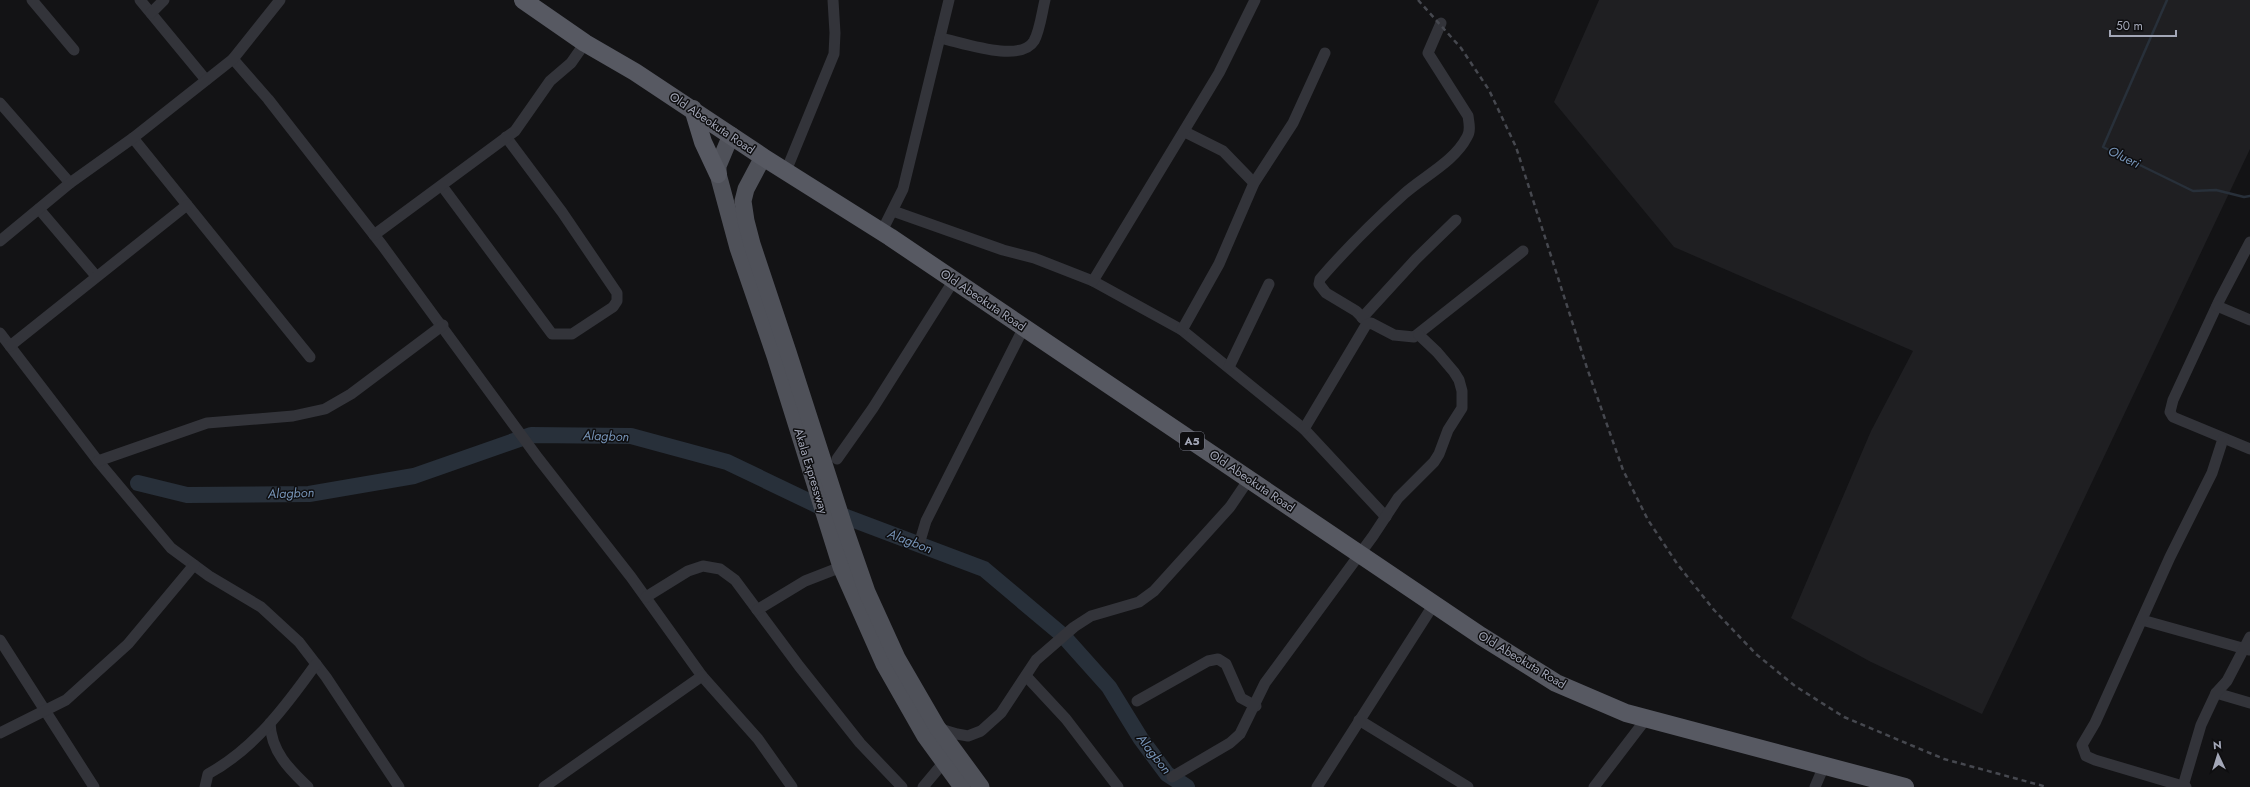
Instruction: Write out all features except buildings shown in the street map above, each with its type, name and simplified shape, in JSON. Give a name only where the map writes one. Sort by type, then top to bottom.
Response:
[{"type":"highway","name":"Old Abeokuta Road","points":[[523,0],[585,43],[608,55],[693,109],[763,157],[882,231],[1520,662],[1556,683],[1593,700],[1646,719],[1905,787]]},
{"type":"highway","points":[[693,109],[703,142],[718,174]]},
{"type":"main road","name":"Akala Expressway","points":[[731,135],[718,166],[718,174],[738,248],[828,496]]},
{"type":"main road","name":"Akala Expressway","points":[[763,157],[746,189],[743,201],[746,221],[837,528],[944,762],[962,787]]},
{"type":"main road","name":"Akala Expressway","points":[[837,528],[841,567],[884,664],[931,732],[980,787]]},
{"type":"street","points":[[32,0],[74,50]]},
{"type":"street","points":[[140,0],[206,80]]},
{"type":"street","points":[[151,13],[164,0]]},
{"type":"street","points":[[2,237],[70,183],[133,138],[233,59],[280,0]]},
{"type":"street","points":[[786,171],[827,76],[834,54],[835,33],[833,0]]},
{"type":"street","points":[[882,231],[903,190],[948,0]]},
{"type":"street","points":[[940,38],[1000,51],[1023,50],[1034,40],[1045,0]]},
{"type":"street","points":[[1093,281],[1219,73],[1256,0]]},
{"type":"street","points":[[1441,23],[1428,53],[1468,116],[1469,132],[1459,148],[1449,158],[1375,219],[1320,279],[1319,284],[1326,293],[1356,311],[1365,320],[1381,326],[1394,335],[1402,338],[1414,337],[1522,251]]},
{"type":"street","points":[[374,235],[442,186],[514,131],[550,81],[571,63],[585,43]]},
{"type":"street","points":[[1182,330],[1219,264],[1254,183],[1293,123],[1325,53]]},
{"type":"street","points":[[233,59],[268,99],[374,235],[443,325],[538,458],[646,597],[702,676],[758,739],[792,787]]},
{"type":"street","points":[[0,103],[70,183]]},
{"type":"street","points":[[1184,132],[1223,152],[1254,183]]},
{"type":"street","points":[[442,186],[552,334],[572,334],[613,307],[617,301],[617,293],[562,212],[506,137]]},
{"type":"street","points":[[133,138],[310,357]]},
{"type":"street","points":[[10,346],[186,205]]},
{"type":"street","points":[[39,209],[96,276]]},
{"type":"street","points":[[893,211],[1003,250],[1034,258],[1093,281],[1182,330],[1229,366],[1304,429],[1386,517]]},
{"type":"street","points":[[1304,429],[1365,320],[1416,259],[1456,220]]},
{"type":"street","points":[[2250,242],[2217,306],[2173,400],[2170,412],[2172,417],[2250,449]]},
{"type":"street","points":[[837,459],[874,408],[954,280]]},
{"type":"street","points":[[1229,366],[1269,284]]},
{"type":"street","points":[[2217,306],[2250,320]]},
{"type":"street","points":[[98,461],[207,422],[293,416],[325,409],[351,394],[443,325]]},
{"type":"street","points":[[920,541],[926,521],[1024,328]]},
{"type":"street","points":[[0,333],[98,461],[171,548],[194,565],[261,607],[275,618],[299,642],[326,677],[399,787]]},
{"type":"street","points":[[1172,776],[1236,738],[1256,706],[1265,683],[1360,554],[1398,498],[1434,462],[1448,430],[1462,408],[1462,390],[1459,380],[1437,352],[1418,335]]},
{"type":"street","points":[[2223,439],[2212,472],[2170,557],[2095,723],[2082,745],[2086,756],[2095,760],[2185,786],[2202,725],[2216,693],[2227,681],[2247,649],[2250,637]]},
{"type":"street","points":[[931,732],[968,736],[981,731],[1001,713],[1036,660],[1081,622],[1091,616],[1139,602],[1154,591],[1230,507],[1249,479]]},
{"type":"street","points":[[0,733],[66,700],[128,644],[194,565]]},
{"type":"street","points":[[646,597],[688,571],[703,566],[712,566],[720,569],[735,580],[799,666],[860,743],[902,787]]},
{"type":"street","points":[[757,610],[805,581],[841,567]]},
{"type":"street","points":[[1317,787],[1434,604]]},
{"type":"street","points":[[2142,620],[2247,649]]},
{"type":"street","points":[[0,640],[94,787]]},
{"type":"street","points":[[1137,701],[1208,661],[1218,659],[1226,664],[1241,698],[1256,706]]},
{"type":"street","points":[[205,787],[208,774],[234,757],[270,723],[290,700],[316,664]]},
{"type":"street","points":[[544,787],[702,676]]},
{"type":"street","points":[[1026,676],[1066,719],[1118,787]]},
{"type":"street","points":[[2216,693],[2250,703]]},
{"type":"street","points":[[1594,787],[1646,719]]},
{"type":"street","points":[[1360,720],[1468,787]]},
{"type":"street","points":[[270,723],[271,738],[280,757],[308,787]]},
{"type":"street","points":[[922,787],[944,762]]},
{"type":"street","points":[[1815,787],[1824,766]]},
{"type":"shaded area","points":[[1599,0],[2250,0],[2250,149],[1982,714],[1871,662],[1791,618],[1871,431],[1913,351],[1674,247],[1554,102]]},
{"type":"waterway","name":"Olueri","points":[[2167,0],[2103,147],[2193,191],[2216,190],[2244,197],[2250,196]]},
{"type":"waterway","name":"Alagbon","points":[[138,483],[187,495],[309,494],[414,476],[531,435],[631,436],[727,462],[825,509],[984,569],[1060,633]]},
{"type":"waterway","name":"Alagbon","points":[[1067,640],[1109,687],[1141,739],[1167,774],[1187,787]]},
{"type":"railway","points":[[1418,0],[1461,48],[1489,90],[1516,147],[1587,368],[1623,470],[1648,520],[1678,565],[1714,610],[1756,654],[1795,686],[1844,717],[1944,759],[2047,787]]}]
